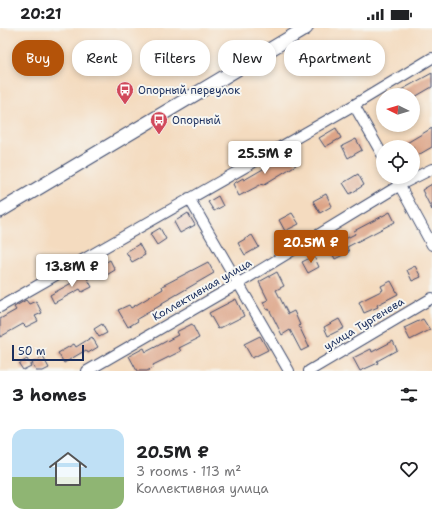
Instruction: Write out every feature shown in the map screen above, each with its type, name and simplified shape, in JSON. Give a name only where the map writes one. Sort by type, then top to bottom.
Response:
[{"type":"street","points":[[0,211],[126,134],[201,92],[306,28]]},
{"type":"street","points":[[0,307],[432,58]]},
{"type":"street","points":[[354,104],[376,143]]},
{"type":"street","name":"Коллективная улица","points":[[420,173],[432,169]]},
{"type":"street","name":"Коллективная улица","points":[[87,371],[239,283],[392,184]]},
{"type":"street","points":[[399,184],[432,245]]},
{"type":"street","points":[[189,198],[289,371]]},
{"type":"street","name":"улица Тургенева","points":[[309,371],[432,298]]},
{"type":"building","points":[[432,73],[432,87],[420,94],[420,88],[405,88]]},
{"type":"building","points":[[336,128],[341,138],[325,147],[319,138]]},
{"type":"building","points":[[432,128],[432,147],[420,154],[420,140],[412,140]]},
{"type":"building","points":[[356,139],[362,150],[348,158],[342,146]]},
{"type":"building","points":[[289,154],[296,165],[263,185],[262,184],[239,196],[233,184],[243,178],[244,180]]},
{"type":"building","points":[[358,174],[364,185],[350,194],[343,183]]},
{"type":"building","points":[[432,184],[432,210],[422,190]]},
{"type":"building","points":[[326,194],[332,206],[320,213],[313,201]]},
{"type":"building","points":[[218,196],[223,206],[214,211],[208,202]]},
{"type":"building","points":[[390,212],[395,222],[347,247],[349,252],[335,259],[329,247],[355,234],[354,231]]},
{"type":"building","points":[[188,213],[195,225],[180,233],[174,222]]},
{"type":"building","points":[[292,213],[299,224],[285,231],[279,220]]},
{"type":"building","points":[[160,228],[166,239],[157,245],[150,234]]},
{"type":"building","points":[[252,235],[259,247],[245,255],[238,243]]},
{"type":"building","points":[[139,244],[145,255],[132,262],[126,252]]},
{"type":"building","points":[[314,256],[319,267],[308,273],[302,262]]},
{"type":"building","points":[[110,260],[115,270],[105,276],[99,266]]},
{"type":"building","points":[[208,262],[214,273],[162,303],[163,304],[137,319],[138,321],[128,327],[118,310],[129,305],[131,308],[163,289],[162,286]]},
{"type":"building","points":[[415,266],[421,277],[412,281],[407,270]]},
{"type":"building","points":[[277,272],[284,286],[276,290],[288,314],[294,311],[309,347],[301,351],[290,330],[282,335],[269,309],[267,310],[263,302],[268,300],[259,282]]},
{"type":"building","points":[[85,274],[92,287],[82,292],[80,289],[54,303],[50,295]]},
{"type":"building","points":[[391,281],[398,294],[377,305],[378,307],[364,313],[359,302],[383,290],[381,286]]},
{"type":"building","points":[[236,299],[244,316],[218,329],[209,313]]},
{"type":"building","points":[[26,300],[29,304],[36,301],[42,313],[35,316],[38,321],[26,327],[23,324],[0,337],[0,319],[16,310],[14,307]]},
{"type":"building","points":[[339,319],[344,328],[328,336],[324,327]]},
{"type":"building","points":[[423,319],[430,330],[410,340],[404,328]]},
{"type":"building","points":[[102,324],[107,333],[99,337],[94,329]]},
{"type":"building","points":[[192,324],[199,338],[179,348],[181,351],[153,365],[154,367],[147,371],[137,371],[129,356],[144,348],[146,352],[178,335],[176,332]]},
{"type":"building","points":[[260,336],[268,350],[252,358],[244,344]]},
{"type":"building","points":[[92,337],[98,347],[88,353],[86,350],[64,363],[58,353],[74,344],[76,347]]},
{"type":"building","points":[[393,341],[397,350],[377,361],[378,363],[360,371],[353,358],[371,349],[372,352]]},
{"type":"building","points":[[43,357],[49,368],[43,371],[36,371],[32,363]]},
{"type":"building","points":[[27,359],[31,366],[23,370],[19,364]]},
{"type":"place","name":"Опорный переулок","points":[[125,105]]},
{"type":"place","name":"Опорный","points":[[159,135]]}]
